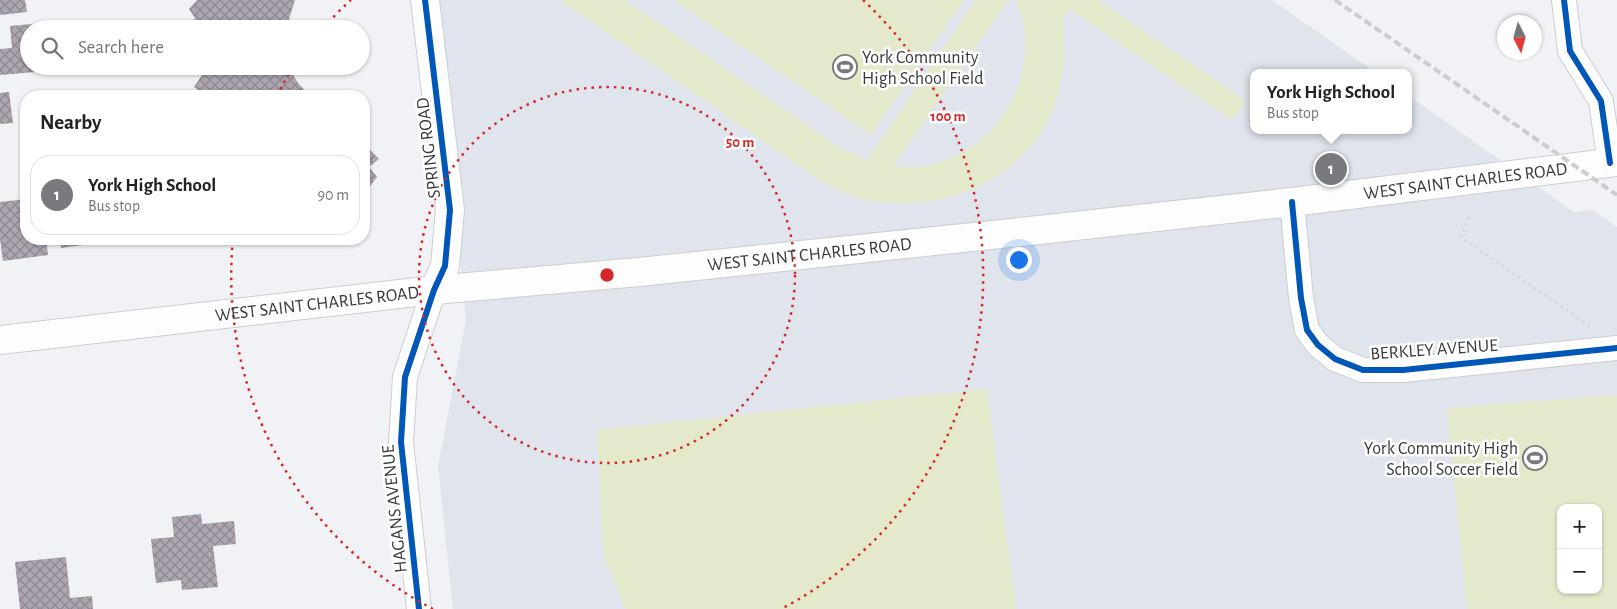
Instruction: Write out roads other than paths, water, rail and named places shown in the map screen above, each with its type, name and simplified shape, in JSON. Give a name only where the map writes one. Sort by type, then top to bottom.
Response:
[{"type":"main road","name":"SPRING ROAD","points":[[425,0],[450,210],[445,266],[434,290]]},
{"type":"main road","name":"WEST SAINT CHARLES ROAD","points":[[0,340],[434,290],[678,268],[1039,230],[1292,202],[1614,162]]},
{"type":"street","points":[[1564,0],[1570,51],[1601,102],[1614,162]]},
{"type":"street","name":"BERKLEY AVENUE","points":[[1292,202],[1301,298],[1307,330],[1318,345],[1335,359],[1363,370],[1403,370],[1617,348]]},
{"type":"street","name":"HAGANS AVENUE","points":[[419,609],[401,442],[406,377],[434,290]]},
{"type":"railway","points":[[1335,0],[1617,195]]},
{"type":"place","name":"York Community High School Field","points":[[845,67]]},
{"type":"place","name":"York High School","points":[[1331,169]]},
{"type":"place","name":"York Community High School Soccer Field","points":[[1535,458]]}]
